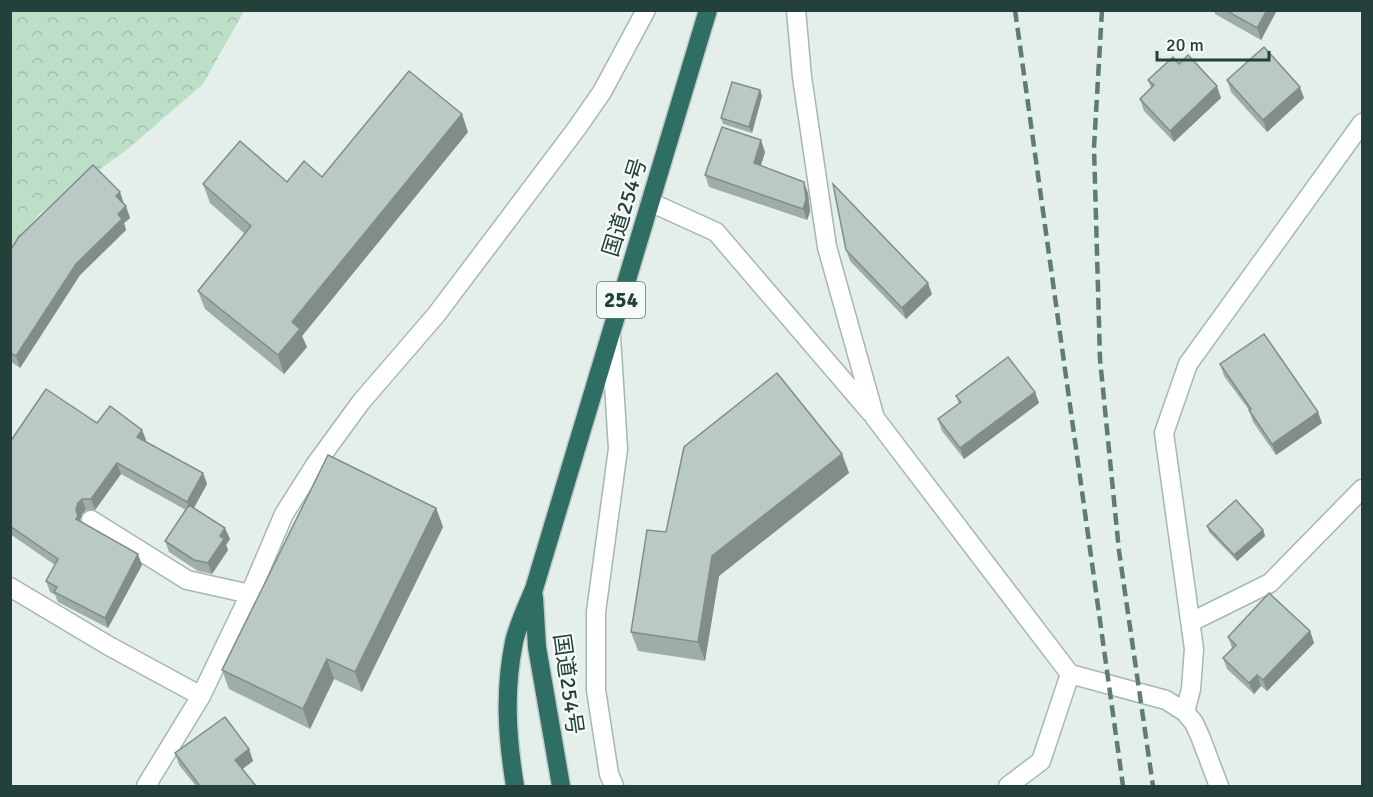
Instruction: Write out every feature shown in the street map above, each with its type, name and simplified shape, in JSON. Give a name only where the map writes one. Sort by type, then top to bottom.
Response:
[{"type":"highway","name":"国道254号","points":[[515,786],[508,741],[508,681],[514,640],[534,589],[708,10]]},
{"type":"highway","name":"国道254号","points":[[534,589],[537,647],[561,786]]},
{"type":"street","points":[[146,786],[201,696],[250,594],[284,514],[315,465],[361,402],[436,315],[578,128],[602,92],[646,10]]},
{"type":"street","points":[[796,10],[802,76],[827,247],[875,418]]},
{"type":"street","points":[[1185,712],[1191,689],[1194,649],[1164,433],[1188,364],[1362,123]]},
{"type":"street","points":[[650,202],[716,232],[875,418],[1070,674],[1166,700],[1185,712],[1200,736],[1219,786]]},
{"type":"street","points":[[610,333],[618,449],[596,612],[596,690],[609,774],[614,786]]},
{"type":"street","points":[[1191,622],[1270,583],[1362,489]]},
{"type":"street","points":[[91,520],[187,580],[250,594]]},
{"type":"street","points":[[10,587],[109,646],[201,696]]},
{"type":"street","points":[[1008,786],[1041,760],[1070,674]]},
{"type":"green space","points":[[11,11],[244,11],[203,84],[129,148],[39,214],[11,250]]},
{"type":"building","points":[[1225,10],[1267,10],[1257,28]]},
{"type":"building","points":[[1264,47],[1300,87],[1263,120],[1227,80]]},
{"type":"building","points":[[1188,55],[1217,86],[1170,131],[1140,99],[1154,85],[1148,80],[1173,57],[1179,64]]},
{"type":"building","points":[[409,71],[462,114],[292,322],[300,329],[278,355],[198,291],[251,226],[203,184],[240,141],[287,182],[304,161],[322,177]]},
{"type":"building","points":[[732,82],[760,90],[749,127],[721,118]]},
{"type":"building","points":[[722,127],[761,140],[754,163],[804,182],[806,200],[803,209],[705,175]]},
{"type":"building","points":[[93,165],[120,192],[116,196],[126,206],[118,214],[122,219],[76,264],[16,356],[10,353],[10,251],[18,238]]},
{"type":"building","points":[[833,184],[928,283],[902,308],[846,250]]},
{"type":"building","points":[[1264,334],[1318,412],[1272,444],[1220,364]]},
{"type":"building","points":[[1008,357],[1035,392],[960,448],[938,419],[961,402],[956,396]]},
{"type":"building","points":[[777,373],[842,454],[712,556],[698,642],[631,632],[647,530],[666,532],[684,447]]},
{"type":"building","points":[[46,389],[97,423],[110,406],[142,430],[137,437],[203,473],[187,502],[117,463],[91,499],[82,499],[78,503],[76,519],[138,554],[105,618],[54,592],[57,587],[46,581],[58,559],[10,526],[10,442]]},
{"type":"building","points":[[328,455],[436,508],[355,672],[327,659],[303,709],[222,670]]},
{"type":"building","points":[[1236,500],[1263,530],[1234,555],[1207,526]]},
{"type":"building","points":[[189,505],[225,528],[220,536],[224,539],[208,563],[194,560],[165,541]]},
{"type":"building","points":[[1269,593],[1310,631],[1263,680],[1257,675],[1249,683],[1223,658],[1236,645],[1228,637]]},
{"type":"building","points":[[225,717],[249,749],[235,760],[256,786],[200,786],[175,753]]},
{"type":"railway","points":[[1015,10],[1123,786]]},
{"type":"railway","points":[[1102,10],[1094,147],[1100,359],[1119,551],[1153,786]]}]
